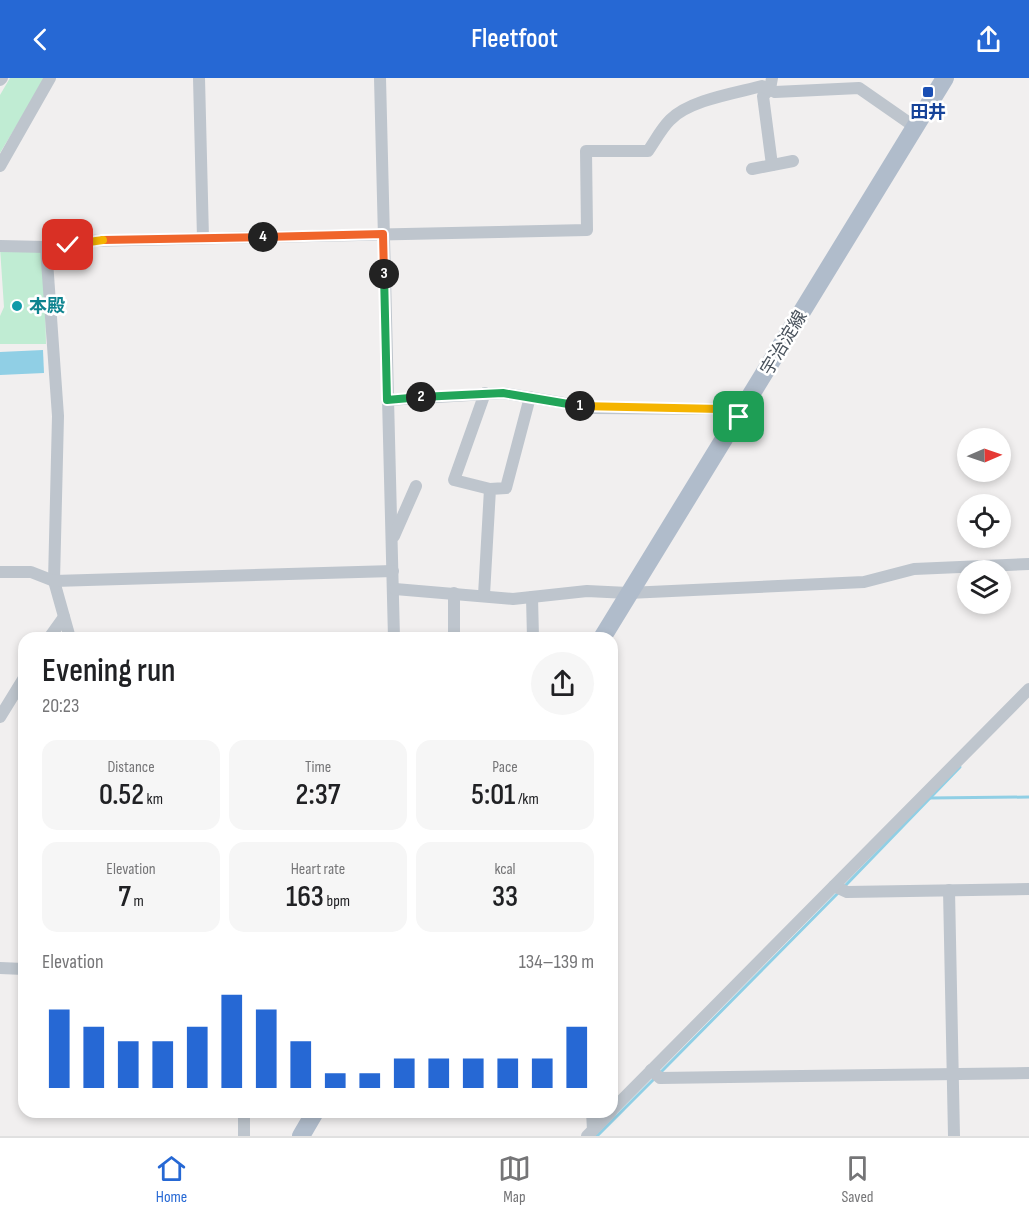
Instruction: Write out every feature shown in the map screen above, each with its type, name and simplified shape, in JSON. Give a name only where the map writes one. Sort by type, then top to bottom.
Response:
[{"type":"main road","name":"宇治淀線","points":[[605,632],[945,78]]},
{"type":"main road","points":[[301,1136],[312,1118]]},
{"type":"street","points":[[0,166],[50,78]]},
{"type":"street","points":[[199,78],[203,238]]},
{"type":"street","points":[[380,78],[387,400],[395,589],[394,632]]},
{"type":"street","points":[[0,246],[46,247],[87,241],[587,230],[586,151],[648,151],[671,119],[681,112],[707,101],[771,83]]},
{"type":"street","points":[[771,83],[775,92],[859,88],[915,127]]},
{"type":"street","points":[[771,83],[763,96],[772,165]]},
{"type":"street","points":[[752,169],[793,161]]},
{"type":"street","points":[[46,247],[58,416],[54,581],[68,632]]},
{"type":"street","points":[[387,400],[485,393],[530,397],[594,408],[720,409],[739,417]]},
{"type":"street","points":[[485,393],[453,480],[490,489],[506,488],[530,397]]},
{"type":"street","points":[[393,539],[416,486]]},
{"type":"street","points":[[484,595],[490,489]]},
{"type":"street","points":[[395,589],[484,595],[513,600],[587,591],[628,593],[864,582],[914,569],[1029,564]]},
{"type":"street","points":[[0,572],[31,572],[54,581],[393,571]]},
{"type":"street","points":[[453,632],[454,594]]},
{"type":"street","points":[[532,597],[533,632]]},
{"type":"street","points":[[53,632],[64,617]]},
{"type":"street","points":[[0,717],[18,688]]},
{"type":"street","points":[[618,1104],[1026,696]]},
{"type":"street","points":[[834,886],[847,892],[1029,888]]},
{"type":"street","points":[[949,890],[954,1136]]},
{"type":"street","points":[[0,968],[18,969]]},
{"type":"street","points":[[651,1070],[660,1078],[1029,1073]]},
{"type":"street","points":[[244,1118],[244,1136]]},
{"type":"street","points":[[590,1133],[591,1118]]},
{"type":"street","points":[[590,1133],[604,1118]]},
{"type":"green space","points":[[10,78],[45,78],[0,153],[0,95]]},
{"type":"green space","points":[[0,248],[44,250],[46,344],[0,344],[0,316],[4,307]]},
{"type":"water","points":[[43,350],[44,373],[0,375],[0,352]]},
{"type":"waterway","points":[[843,888],[960,767]]},
{"type":"waterway","points":[[930,798],[1029,797]]},
{"type":"waterway","points":[[660,1073],[839,892]]},
{"type":"waterway","points":[[618,1115],[655,1078]]},
{"type":"waterway","points":[[597,1136],[615,1118]]},
{"type":"place","name":"田井","points":[[928,92]]},
{"type":"place","name":"本殿","points":[[17,306]]},
{"type":"route","points":[[68,245],[87,241],[383,234],[387,400],[503,393],[594,408],[720,409],[739,417]]}]
